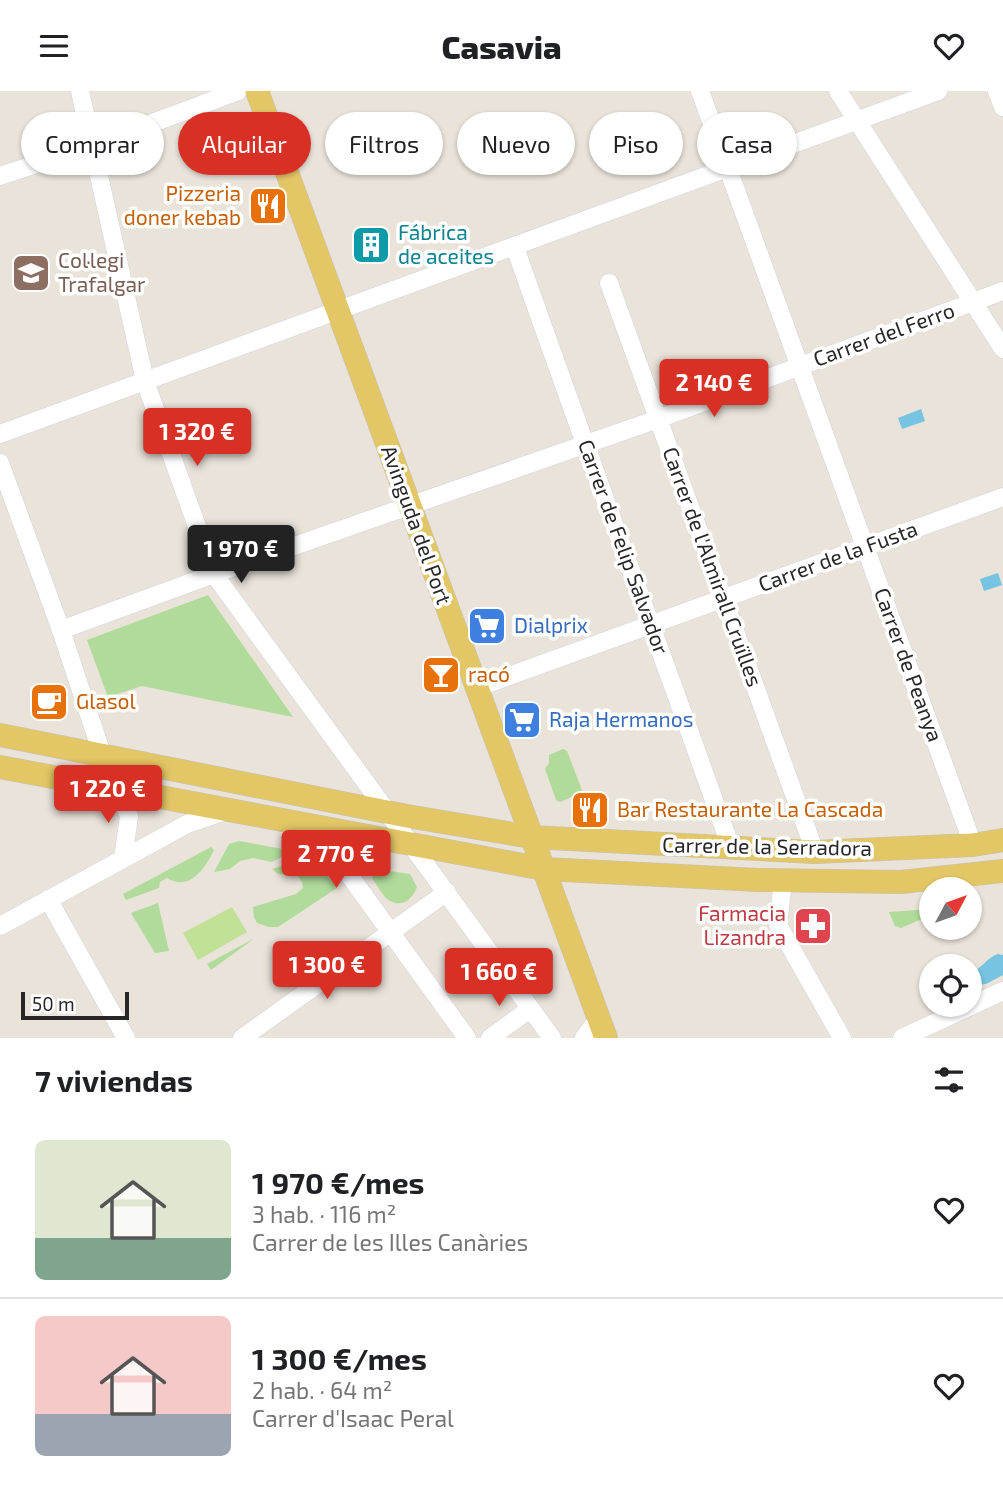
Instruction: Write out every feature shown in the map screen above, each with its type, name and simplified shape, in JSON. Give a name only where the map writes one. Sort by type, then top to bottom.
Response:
[{"type":"main road","name":"Avinguda del Port","points":[[257,91],[602,1028]]},
{"type":"main road","name":"Carrer de la Serradora","points":[[0,735],[531,837],[815,852],[973,845],[1003,841]]},
{"type":"main road","name":"Carrer de la Serradora","points":[[0,767],[544,869],[783,881],[901,882],[1003,871]]},
{"type":"street","points":[[80,91],[84,112]]},
{"type":"street","points":[[164,119],[239,91]]},
{"type":"street","name":"Carrer de Peanya","points":[[700,91],[708,112]]},
{"type":"street","points":[[838,91],[1003,349]]},
{"type":"street","points":[[797,143],[938,91]]},
{"type":"street","points":[[997,91],[1003,107]]},
{"type":"street","points":[[0,177],[21,170]]},
{"type":"street","points":[[98,175],[145,381],[214,574],[552,1038]]},
{"type":"street","points":[[0,434],[709,175]]},
{"type":"street","name":"Carrer de Peanya","points":[[731,175],[802,366],[973,845]]},
{"type":"street","name":"Carrer de Felip Salvador","points":[[514,247],[731,848]]},
{"type":"street","name":"Carrer de l'Almirall Cruïlles","points":[[610,283],[815,852]]},
{"type":"street","name":"Carrer del Ferro","points":[[61,630],[659,419],[1003,291]]},
{"type":"street","points":[[0,463],[61,630],[102,754],[129,816],[123,859]]},
{"type":"street","name":"Carrer de la Fusta","points":[[476,688],[1003,496]]},
{"type":"street","points":[[0,926],[187,824],[232,809]]},
{"type":"street","points":[[313,825],[467,1038]]},
{"type":"street","points":[[783,881],[778,925],[842,1038]]},
{"type":"street","points":[[242,1038],[447,892]]},
{"type":"street","points":[[48,899],[126,1038]]},
{"type":"street","points":[[902,1038],[1003,991]]},
{"type":"street","points":[[490,1038],[530,1009]]},
{"type":"street","points":[[584,1038],[602,1028]]},
{"type":"green space","points":[[208,595],[293,717],[142,686],[108,697],[87,640]]},
{"type":"green space","points":[[563,749],[567,751],[582,790],[560,802],[556,800],[545,769],[549,763],[549,755]]},
{"type":"green space","points":[[239,841],[294,851],[272,862],[253,858],[240,861],[230,869],[214,872],[229,844]]},
{"type":"green space","points":[[211,847],[214,850],[206,864],[190,880],[175,882],[167,878],[160,882],[159,888],[126,900],[123,894]]},
{"type":"green space","points":[[312,857],[337,888],[278,927],[257,923],[253,907],[296,894],[303,888],[298,876],[278,874],[272,869]]},
{"type":"green space","points":[[376,869],[410,874],[417,887],[413,895],[403,903],[390,901],[372,878]]},
{"type":"green space","points":[[158,903],[169,951],[155,953],[131,913]]},
{"type":"green space","points":[[232,907],[247,932],[198,960],[183,933]]},
{"type":"green space","points":[[919,910],[919,920],[901,928],[895,926],[889,912]]},
{"type":"green space","points":[[255,938],[211,970],[207,964]]},
{"type":"water","points":[[921,409],[925,421],[902,429],[898,418]]},
{"type":"water","points":[[998,573],[1002,585],[984,591],[980,579]]},
{"type":"water","points":[[998,954],[1003,955],[1003,975],[982,984],[982,966]]},
{"type":"place","name":"Pizzeria doner kebab","points":[[268,206]]},
{"type":"place","name":"Fábrica de aceites","points":[[371,245]]},
{"type":"place","name":"Col·legi Trafalgar","points":[[31,273]]},
{"type":"place","name":"Dialprix","points":[[487,626]]},
{"type":"place","name":"racó","points":[[441,675]]},
{"type":"place","name":"Glasol","points":[[49,702]]},
{"type":"place","name":"Raja Hermanos","points":[[522,720]]},
{"type":"place","name":"Bar Restaurante La Cascada","points":[[590,810]]},
{"type":"place","name":"Farmacia Lizandra","points":[[813,926]]}]
